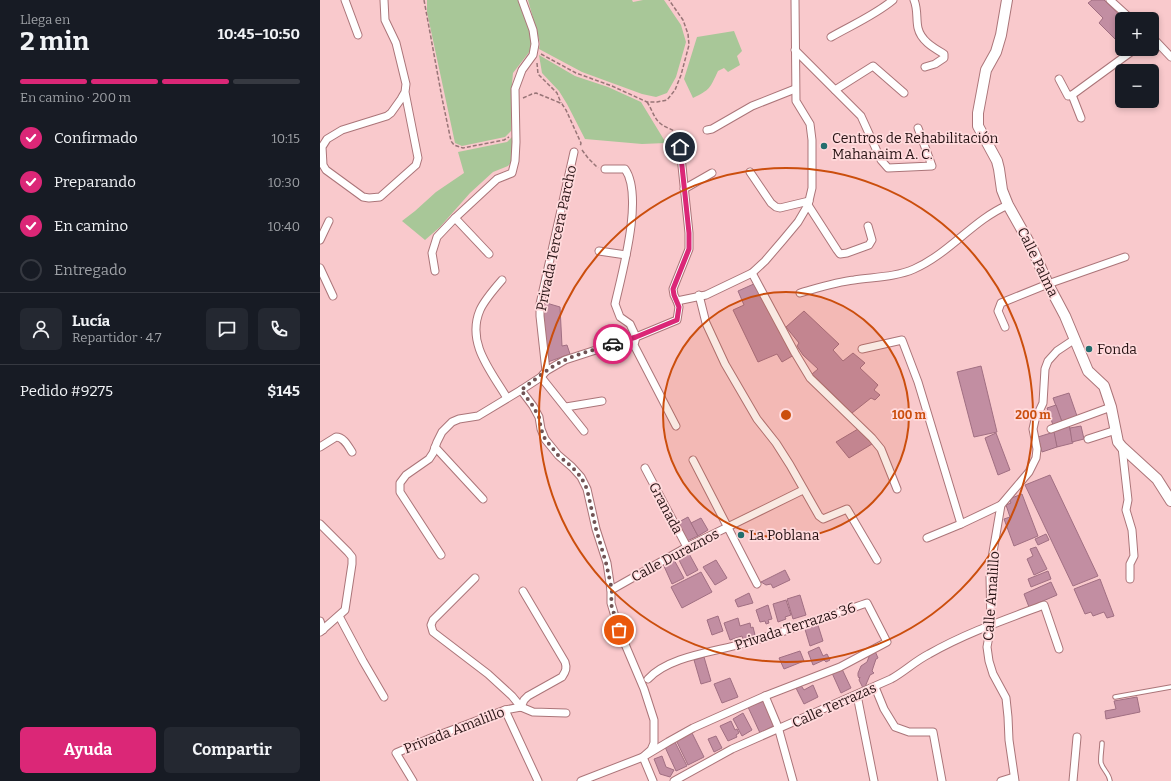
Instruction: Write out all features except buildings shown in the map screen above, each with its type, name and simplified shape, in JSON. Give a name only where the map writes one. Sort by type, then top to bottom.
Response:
[{"type":"street","points":[[345,0],[358,35]]},
{"type":"street","points":[[384,0],[385,20],[396,43],[402,63],[406,84],[405,92],[418,158],[416,164],[380,197],[363,197],[326,170],[323,165],[322,147],[327,139],[342,130],[387,116],[391,113],[405,92]]},
{"type":"street","points":[[435,271],[432,253],[437,237],[497,178],[512,173],[515,161],[515,89],[522,70],[534,52],[535,44],[533,30],[522,0]]},
{"type":"street","points":[[677,301],[699,295],[706,295],[752,273],[765,261],[798,222],[809,203],[812,188],[812,140],[810,124],[796,101],[795,0]]},
{"type":"street","points":[[831,37],[872,14],[893,0]]},
{"type":"street","points":[[914,0],[918,30],[927,43],[944,54],[944,58],[935,64],[925,67]]},
{"type":"street","name":"Calle Palma","points":[[1007,0],[1001,35],[996,52],[986,70],[978,126],[997,161],[1002,190],[1008,205],[1031,246],[1048,284],[1066,316],[1088,371],[1104,386],[1111,407],[1118,442],[1157,479],[1171,501]]},
{"type":"street","points":[[1110,0],[1124,12]]},
{"type":"street","points":[[1159,45],[1171,58]]},
{"type":"street","points":[[795,50],[861,116],[880,160],[888,168],[932,166],[918,128]]},
{"type":"street","points":[[1070,96],[1125,56]]},
{"type":"street","points":[[836,90],[873,66],[904,93]]},
{"type":"street","points":[[1059,79],[1070,96],[1080,118]]},
{"type":"street","points":[[707,130],[716,127],[752,106],[795,88]]},
{"type":"street","points":[[441,555],[400,492],[400,483],[406,475],[429,460],[442,432],[452,422],[459,419],[478,416],[521,390],[546,371],[565,360],[636,337],[677,320],[679,307],[673,289],[689,249],[689,233],[680,147]]},
{"type":"street","name":"Privada Tercera Parcho","points":[[546,371],[540,304],[574,152]]},
{"type":"street","points":[[605,169],[625,169],[628,173],[633,210],[631,232],[615,304],[620,317],[630,324],[636,337],[634,345],[676,426]]},
{"type":"street","points":[[684,189],[712,172]]},
{"type":"street","points":[[750,172],[771,203],[776,207],[780,208],[809,203]]},
{"type":"street","points":[[809,203],[840,254],[869,246],[872,240],[868,226]]},
{"type":"street","points":[[800,293],[853,280],[885,276],[914,269],[938,255],[989,215],[1008,205]]},
{"type":"street","points":[[455,218],[489,254]]},
{"type":"street","points":[[320,240],[329,221]]},
{"type":"street","points":[[599,252],[626,255]]},
{"type":"street","points":[[1005,327],[998,311],[1001,303],[1048,284],[1125,257]]},
{"type":"street","points":[[320,268],[333,296]]},
{"type":"street","points":[[752,273],[791,347],[810,378],[872,438],[881,450],[896,489]]},
{"type":"street","points":[[502,280],[480,309],[476,327],[476,337],[482,358],[507,398]]},
{"type":"street","points":[[699,295],[706,323],[725,364],[757,419],[776,443],[790,465],[819,516],[823,519],[847,509],[877,560]]},
{"type":"street","points":[[927,538],[1001,505],[1029,472],[1036,458],[1037,449],[1033,429],[1035,420],[1043,403],[1045,370],[1048,361],[1057,351],[1075,339]]},
{"type":"street","points":[[862,350],[902,340],[918,382],[961,524]]},
{"type":"street","points":[[541,376],[584,432]]},
{"type":"street","points":[[521,390],[539,417],[541,429],[545,439],[558,455],[581,477],[587,489],[612,590],[611,604],[619,630],[644,688],[654,720],[654,743],[651,750],[644,757],[653,781]]},
{"type":"street","points":[[566,408],[602,401]]},
{"type":"street","points":[[1051,430],[1111,407]]},
{"type":"street","points":[[1088,439],[1116,430]]},
{"type":"street","points":[[320,447],[339,436],[352,452]]},
{"type":"street","points":[[435,447],[483,499]]},
{"type":"street","points":[[1122,447],[1128,500],[1126,510],[1132,530],[1134,556],[1130,564],[1130,580]]},
{"type":"street","points":[[693,460],[757,584]]},
{"type":"street","name":"Granada","points":[[645,468],[687,547]]},
{"type":"street","name":"Calle Duraznos","points":[[612,590],[687,547],[803,490]]},
{"type":"street","name":"Calle Amalillo","points":[[1001,505],[990,577],[991,625],[987,647],[993,674],[1006,698],[1009,740],[1015,779]]},
{"type":"street","points":[[320,524],[352,557],[345,610],[321,631]]},
{"type":"street","points":[[475,578],[433,620],[431,625],[433,632],[488,674],[512,696],[521,707],[533,712],[566,713]]},
{"type":"street","points":[[521,707],[524,700],[528,696],[562,677],[566,672],[565,662],[523,592]]},
{"type":"street","name":"Privada Terrazas 36","points":[[581,781],[644,757],[693,728],[765,696],[840,667],[887,642],[867,603],[744,643],[686,657],[661,668],[648,678]]},
{"type":"street","name":"Calle Terrazas","points":[[674,781],[732,749],[875,687],[905,671],[915,662],[928,654],[968,633],[1044,605],[1059,649]]},
{"type":"street","points":[[339,616],[384,697]]},
{"type":"street","points":[[320,621],[321,631]]},
{"type":"street","points":[[875,687],[884,709],[895,727],[909,732],[933,732],[942,781]]},
{"type":"street","points":[[857,695],[874,781]]},
{"type":"street","points":[[765,696],[778,730],[793,781]]},
{"type":"street","name":"Privada Amalillo","points":[[413,781],[396,753],[505,710],[521,707]]},
{"type":"street","points":[[505,710],[538,781]]},
{"type":"street","points":[[1073,781],[1077,737]]},
{"type":"street","points":[[1000,781],[1015,779]]},
{"type":"lane","points":[[1115,697],[1171,687]]},
{"type":"lane","points":[[1102,743],[1100,762],[1109,775],[1110,781]]},
{"type":"path","points":[[424,0],[442,98],[454,145],[463,148],[504,140],[510,137],[516,128]]},
{"type":"path","points":[[534,52],[576,73],[612,86],[647,102],[667,100],[675,90],[681,75],[689,45],[688,34],[683,20],[669,0]]},
{"type":"path","points":[[534,52],[538,74],[557,93],[581,143]]},
{"type":"path","points":[[515,102],[536,93],[562,104]]},
{"type":"path","points":[[647,102],[657,121],[677,133],[680,147]]},
{"type":"path","points":[[580,146],[582,151],[594,164],[605,169]]},
{"type":"green space","points":[[427,0],[520,0],[532,37],[530,51],[513,73],[511,131],[505,137],[462,146],[455,143],[427,12]]},
{"type":"green space","points":[[528,0],[632,0],[633,2],[643,0],[664,0],[681,25],[686,42],[676,77],[667,93],[656,97],[642,94],[582,72],[539,49],[540,43]]},
{"type":"green space","points":[[734,31],[742,51],[737,56],[740,65],[728,72],[724,68],[718,71],[709,88],[693,98],[684,79],[697,37]]},
{"type":"green space","points":[[539,55],[575,76],[608,87],[641,102],[666,143],[642,144],[585,139],[559,91],[542,73]]},
{"type":"green space","points":[[513,136],[513,160],[508,166],[493,172],[470,193],[440,227],[425,240],[402,221],[436,192],[464,173],[458,152],[507,142]]},
{"type":"way so far","points":[[613,344],[565,360],[546,371],[521,390],[539,417],[541,429],[545,439],[558,455],[581,477],[587,489],[596,529],[606,563],[612,590],[611,604],[619,630]]},
{"type":"place","name":"Centros de Rehabilitación Mahanaim A. C.","points":[[824,146]]},
{"type":"place","name":"Fonda","points":[[1089,349]]},
{"type":"place","name":"La Poblana","points":[[741,535]]},
{"type":"route","points":[[613,344],[636,337],[677,320],[679,307],[673,289],[689,249],[689,233],[680,147]]}]
